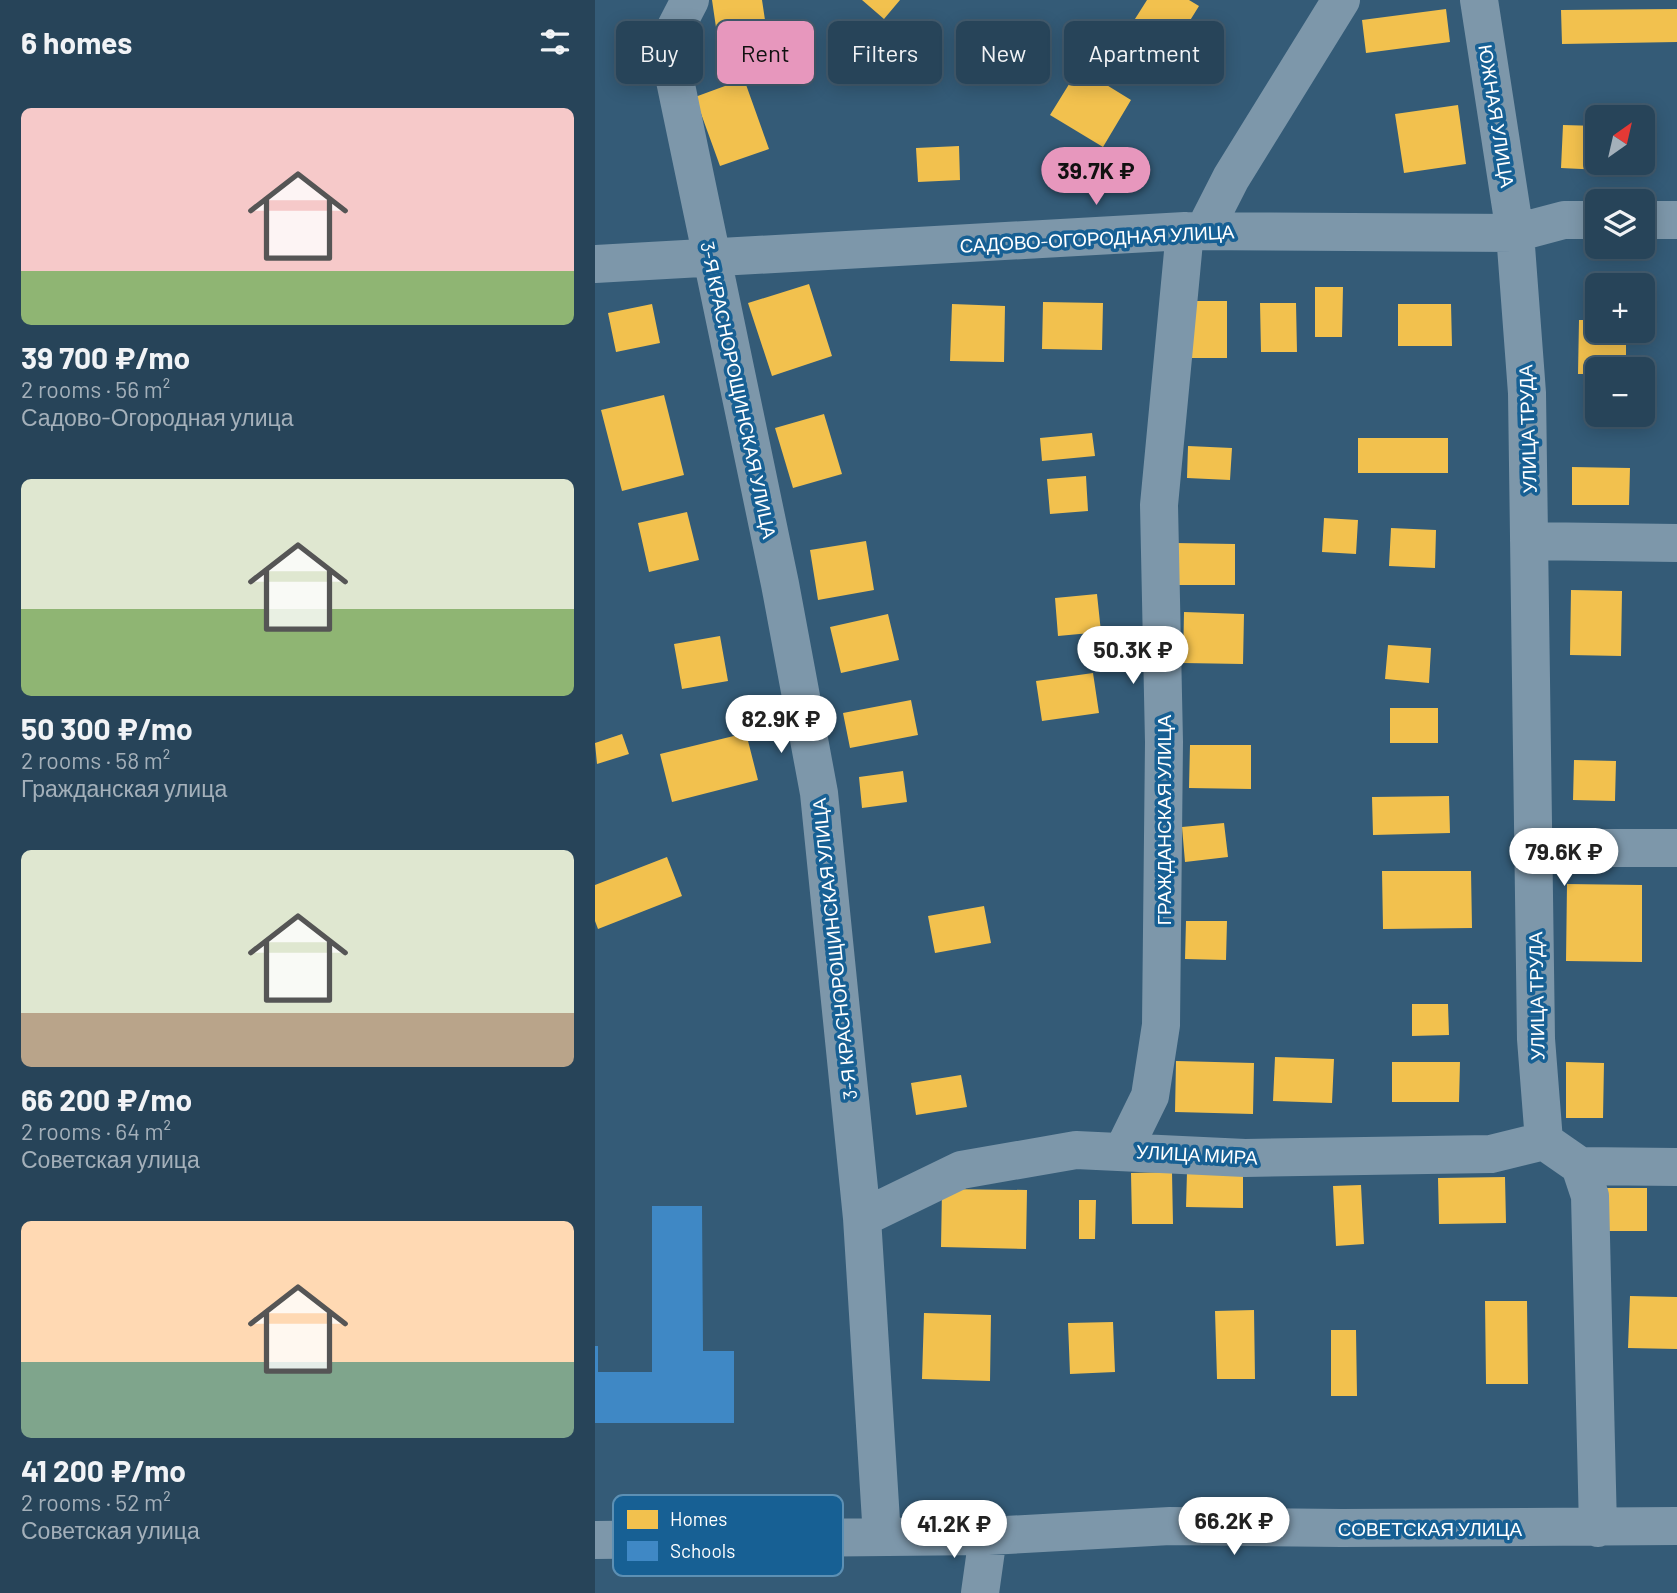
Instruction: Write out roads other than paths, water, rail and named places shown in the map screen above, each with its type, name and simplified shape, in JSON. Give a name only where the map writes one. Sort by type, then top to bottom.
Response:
[{"type":"street","name":"3-Я КРАСНОРОЩИНСКАЯ УЛИЦА","points":[[690,0],[674,31],[672,66],[780,584],[819,793],[862,1218],[881,1537]]},
{"type":"street","points":[[1195,231],[1331,16],[1371,0]]},
{"type":"street","name":"ЮЖНАЯ УЛИЦА","points":[[1479,0],[1515,233]]},
{"type":"street","name":"САДОВО-ОГОРОДНАЯ УЛИЦА","points":[[595,264],[1195,231],[1515,233],[1564,220],[1585,220]]},
{"type":"street","points":[[1655,220],[1677,220]]},
{"type":"street","name":"ГРАЖДАНСКАЯ УЛИЦА","points":[[1123,1151],[1150,1096],[1161,1026],[1164,742],[1159,505],[1195,231]]},
{"type":"street","name":"УЛИЦА ТРУДА","points":[[1515,233],[1527,393],[1536,1039],[1544,1141]]},
{"type":"street","points":[[1529,541],[1677,543]]},
{"type":"street","points":[[1534,848],[1677,848]]},
{"type":"street","points":[[1544,1141],[1580,1166],[1677,1167]]},
{"type":"street","name":"УЛИЦА МИРА","points":[[862,1218],[961,1170],[1076,1150],[1245,1158],[1491,1154],[1544,1141]]},
{"type":"street","points":[[1580,1166],[1590,1196],[1598,1528]]},
{"type":"street","name":"СОВЕТСКАЯ УЛИЦА","points":[[843,1537],[988,1535],[1170,1527],[1677,1526]]},
{"type":"street","points":[[980,1593],[988,1535]]},
{"type":"street","name":"СОВЕТСКАЯ УЛИЦА","points":[[595,1540],[613,1540]]}]
